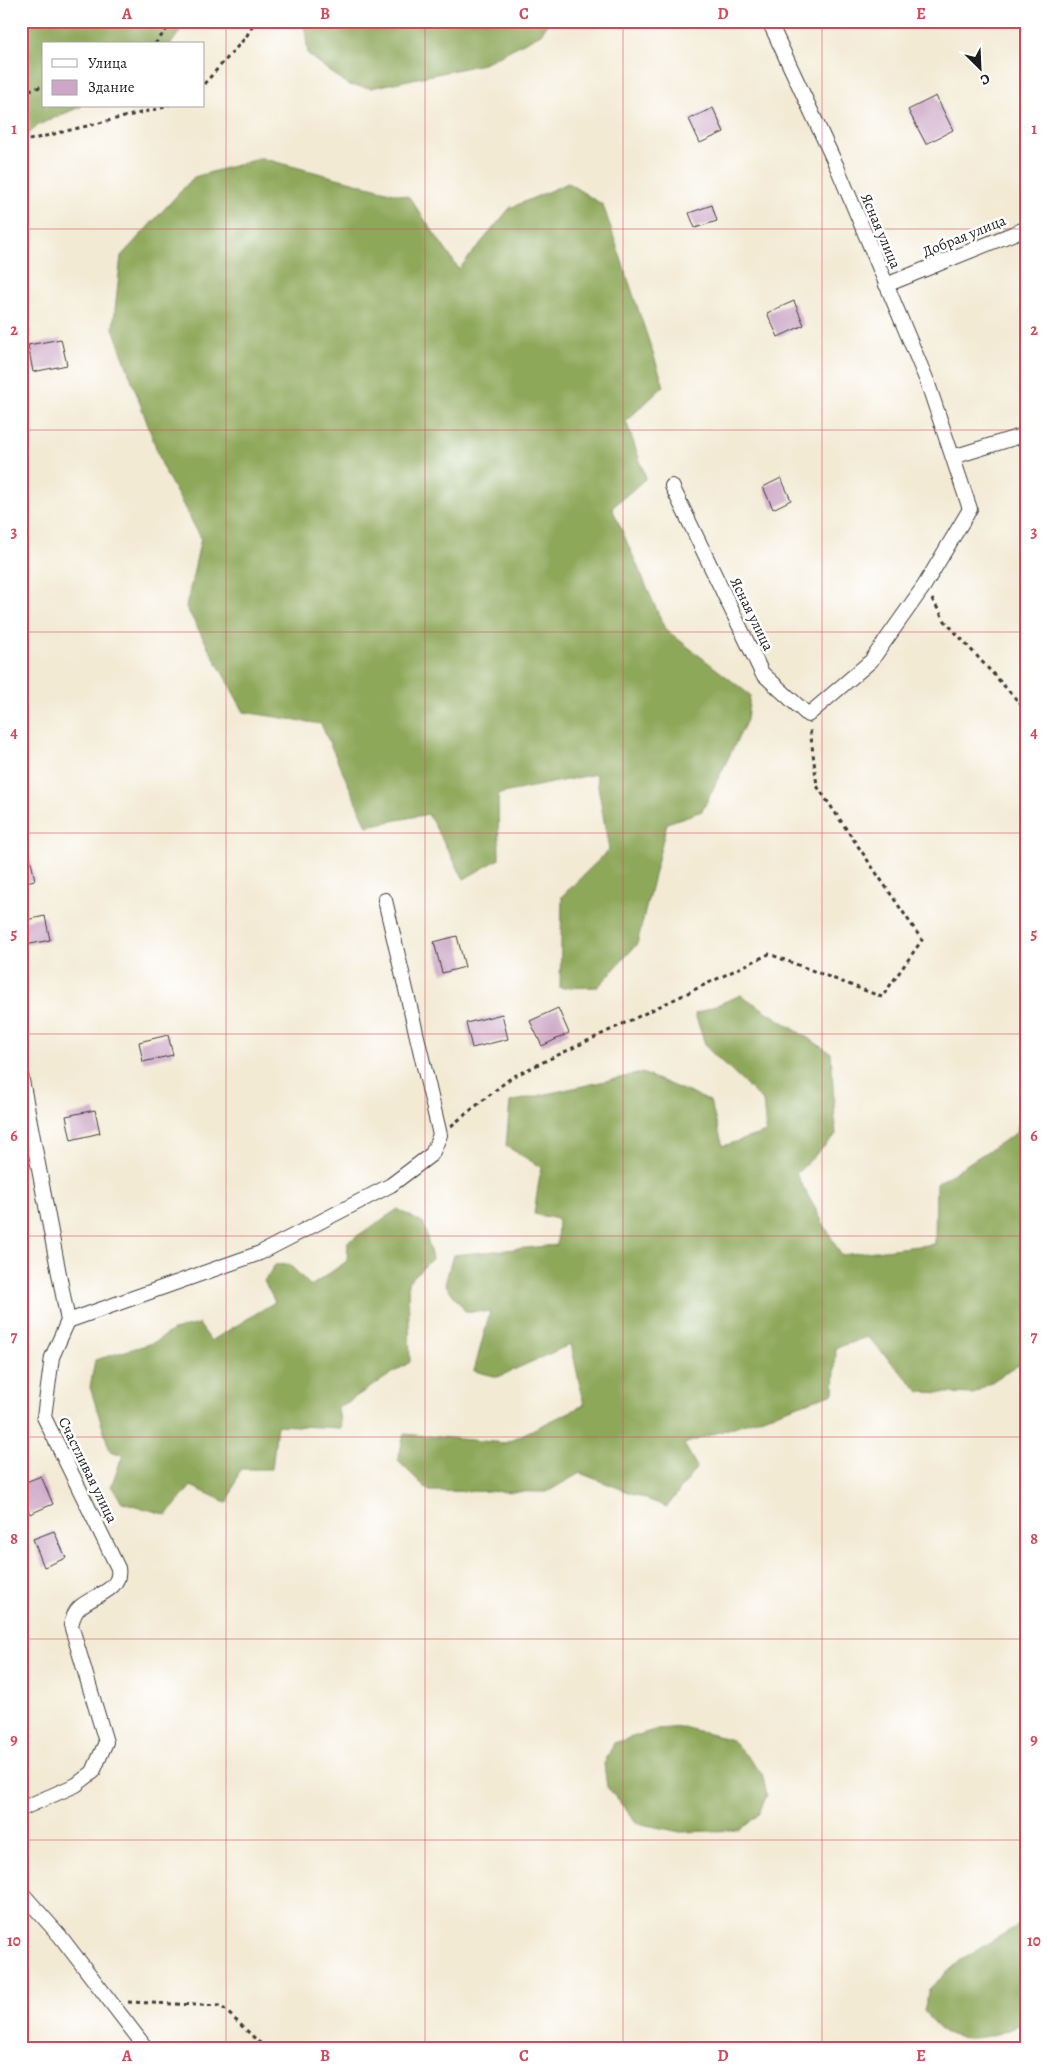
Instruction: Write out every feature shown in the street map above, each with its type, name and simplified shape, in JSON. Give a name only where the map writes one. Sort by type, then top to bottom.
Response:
[{"type":"street","name":"Ясная улица","points":[[672,486],[762,673],[808,716],[871,660],[924,586],[970,509],[927,381],[837,167],[769,21]]},
{"type":"street","name":"Добрая улица","points":[[886,285],[1027,228]]},
{"type":"street","points":[[953,457],[1027,434]]},
{"type":"street","points":[[21,1076],[68,1321],[260,1253],[391,1185],[432,1154],[440,1135],[385,900]]},
{"type":"street","name":"Счастливая улица","points":[[21,1809],[76,1785],[93,1772],[106,1742],[71,1625],[74,1614],[80,1607],[117,1583],[118,1568],[44,1417],[52,1357],[68,1321]]},
{"type":"street","points":[[21,1892],[60,1936],[146,2048]]},
{"type":"path","points":[[157,42],[174,21]]},
{"type":"path","points":[[205,83],[246,37],[255,21]]},
{"type":"path","points":[[21,92],[42,87]]},
{"type":"path","points":[[21,142],[161,108]]},
{"type":"path","points":[[924,586],[945,621],[1027,711]]},
{"type":"path","points":[[440,1135],[512,1077],[769,954],[882,997],[922,940],[817,786],[808,716]]},
{"type":"path","points":[[110,2001],[221,2006],[266,2048]]},
{"type":"green space","points":[[21,21],[187,21],[172,42],[42,42],[42,108],[77,108],[38,125],[21,142]]},
{"type":"green space","points":[[304,21],[549,21],[541,34],[483,64],[371,88],[348,85],[308,55]]},
{"type":"green space","points":[[261,158],[409,197],[459,269],[510,208],[568,183],[603,205],[664,386],[626,421],[646,478],[612,508],[665,629],[750,695],[747,720],[702,811],[667,823],[637,944],[598,987],[560,988],[562,896],[609,850],[596,774],[498,794],[499,859],[464,879],[428,814],[367,826],[321,724],[244,712],[186,607],[201,538],[164,470],[113,328],[121,256],[194,177]]},
{"type":"green space","points":[[741,995],[831,1053],[836,1135],[796,1174],[841,1255],[935,1244],[936,1184],[1016,1133],[1027,1094],[1027,1359],[973,1394],[920,1392],[867,1337],[836,1348],[834,1393],[684,1444],[697,1467],[667,1507],[580,1473],[547,1492],[429,1491],[398,1461],[404,1434],[505,1443],[584,1405],[571,1344],[498,1377],[474,1371],[490,1312],[465,1311],[445,1284],[453,1255],[557,1245],[558,1219],[534,1214],[541,1167],[506,1146],[510,1102],[642,1073],[710,1101],[723,1146],[766,1132],[763,1101],[706,1047],[695,1014]]},
{"type":"green space","points":[[398,1209],[424,1224],[432,1259],[408,1282],[410,1362],[338,1408],[341,1428],[277,1425],[272,1469],[240,1469],[228,1503],[191,1486],[167,1515],[122,1502],[111,1486],[123,1455],[110,1451],[90,1387],[95,1360],[153,1343],[173,1330],[199,1324],[211,1341],[275,1302],[264,1281],[275,1265],[289,1264],[311,1286],[347,1261],[348,1242]]},
{"type":"green space","points":[[683,1727],[732,1740],[762,1773],[767,1795],[758,1815],[740,1830],[680,1832],[637,1823],[607,1787],[604,1764],[614,1743],[657,1729]]},
{"type":"green space","points":[[1027,1920],[1027,2020],[1007,2030],[984,2037],[960,2037],[939,2029],[924,2011],[929,1989],[963,1958]]},
{"type":"building","points":[[936,96],[953,130],[926,144],[908,110]]},
{"type":"building","points":[[713,108],[724,132],[700,143],[689,119]]},
{"type":"building","points":[[712,205],[717,221],[695,228],[689,213]]},
{"type":"building","points":[[794,301],[804,325],[778,337],[767,313]]},
{"type":"building","points":[[61,339],[67,365],[33,372],[28,345]]},
{"type":"building","points":[[781,478],[791,500],[773,509],[763,487]]},
{"type":"building","points":[[27,844],[35,880],[21,883],[21,845]]},
{"type":"building","points":[[45,916],[50,940],[21,946],[21,921]]},
{"type":"building","points":[[457,936],[465,967],[442,973],[434,942]]},
{"type":"building","points":[[558,1008],[569,1033],[542,1046],[530,1021]]},
{"type":"building","points":[[502,1014],[508,1039],[472,1048],[466,1023]]},
{"type":"building","points":[[168,1035],[173,1055],[143,1062],[139,1042]]},
{"type":"building","points":[[95,1110],[100,1133],[71,1140],[66,1116]]},
{"type":"building","points":[[41,1476],[53,1504],[30,1514],[21,1493],[21,1484]]},
{"type":"building","points":[[54,1531],[66,1558],[44,1567],[33,1539]]}]
